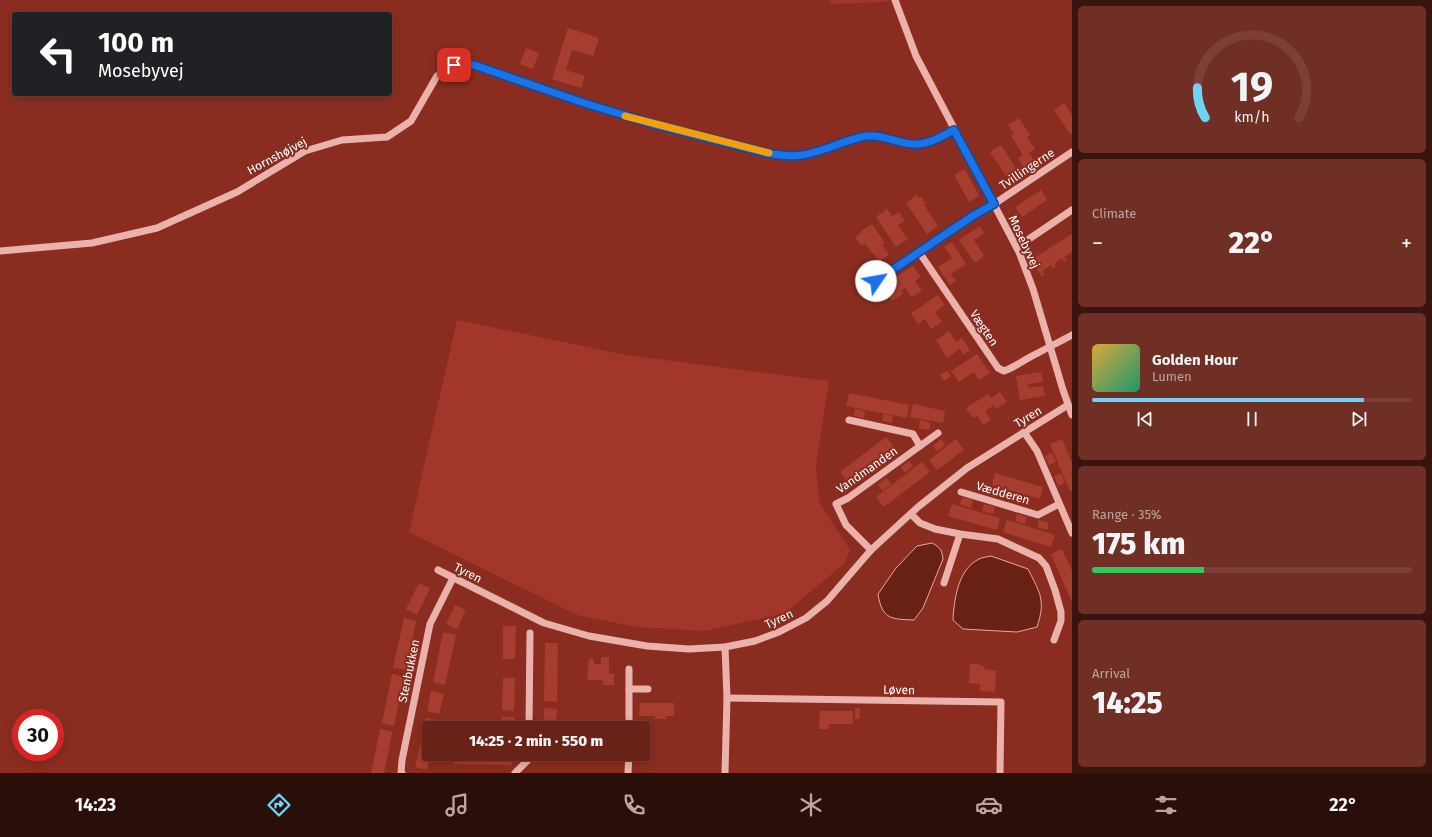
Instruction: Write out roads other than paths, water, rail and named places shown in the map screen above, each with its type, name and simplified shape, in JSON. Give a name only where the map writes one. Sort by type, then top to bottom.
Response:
[{"type":"street","name":"Mosebyvej","points":[[895,0],[916,56],[1022,259],[1033,289],[1072,415]]},
{"type":"street","name":"Hornshøjvej","points":[[0,251],[92,243],[157,228],[237,192],[304,151],[342,140],[387,137],[411,121],[437,76],[454,65],[474,65],[581,102],[653,124],[766,153],[784,156],[803,155],[843,142],[868,136],[922,144],[954,130]]},
{"type":"street","name":"Tvillingerne","points":[[994,204],[1072,152]]},
{"type":"street","points":[[876,281],[974,215],[994,204]]},
{"type":"street","points":[[1026,241],[1072,210]]},
{"type":"street","name":"Vægten","points":[[919,252],[998,368],[1004,371],[1011,369],[1038,352],[1050,347]]},
{"type":"street","points":[[1050,347],[1072,335]]},
{"type":"street","name":"Tyren","points":[[438,570],[544,623],[589,636],[647,646],[689,649],[725,647],[755,641],[779,632],[806,618],[827,601],[871,550],[967,468],[1068,405]]},
{"type":"street","name":"Vandmanden","points":[[849,420],[913,434],[920,446]]},
{"type":"street","points":[[1024,432],[1037,451],[1072,533]]},
{"type":"street","name":"Vandmanden","points":[[871,550],[846,525],[836,504],[848,498],[938,433]]},
{"type":"street","name":"Vædderen","points":[[961,492],[1038,515],[1059,504]]},
{"type":"street","points":[[912,514],[920,523],[934,529],[998,539],[1039,558],[1046,566],[1062,612],[1061,621],[1054,640]]},
{"type":"street","points":[[944,584],[960,534]]},
{"type":"street","name":"Stenbukken","points":[[402,773],[402,760],[430,624],[452,578]]},
{"type":"street","points":[[529,721],[530,633]]},
{"type":"street","points":[[725,647],[727,698],[725,773]]},
{"type":"street","points":[[629,669],[629,721]]},
{"type":"street","points":[[629,689],[648,689]]},
{"type":"street","name":"Løven","points":[[727,698],[1001,702],[1000,773]]},
{"type":"street","points":[[515,773],[527,761]]},
{"type":"street","points":[[628,773],[629,761]]}]
